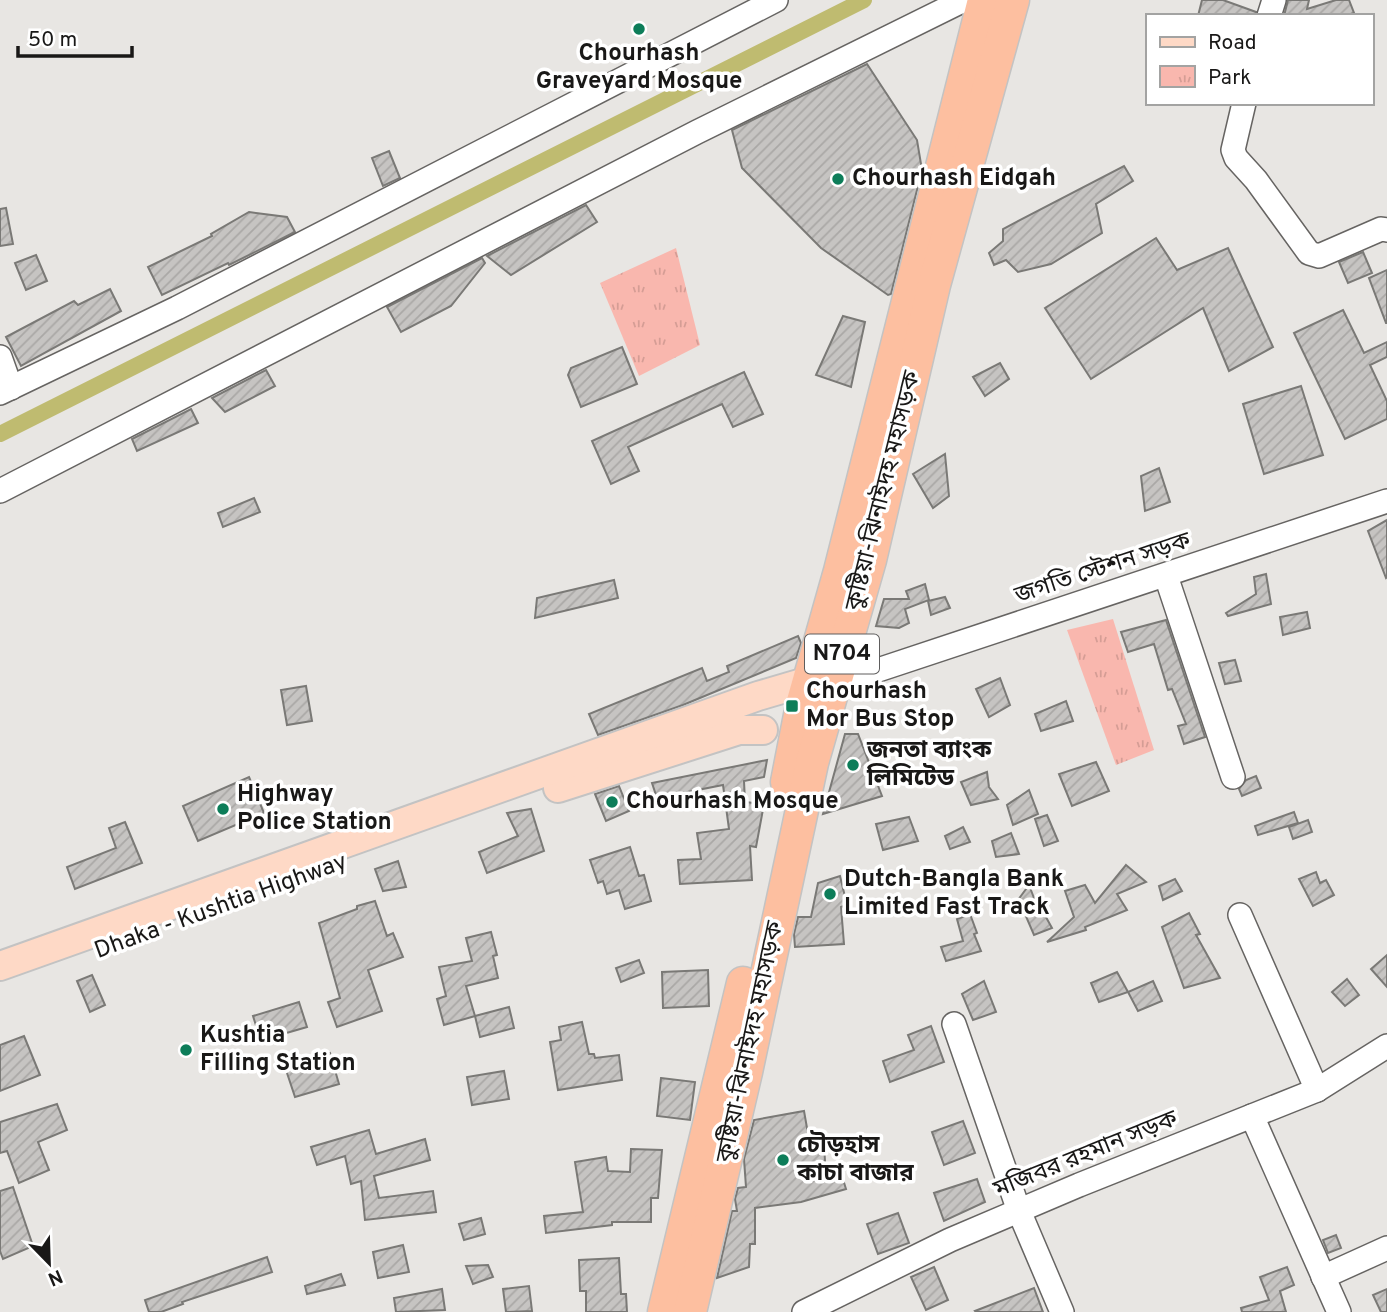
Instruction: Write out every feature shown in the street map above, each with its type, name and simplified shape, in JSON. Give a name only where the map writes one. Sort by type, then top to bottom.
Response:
[{"type":"highway","name":"কুষ্টিয়া-ঝিনাইদহ মহাসড়ক","points":[[664,1312],[774,849],[803,756],[822,682],[870,560],[927,268],[984,0]]},
{"type":"highway","name":"কুষ্টিয়া-ঝিনাইদহ মহাসড়ক","points":[[927,268],[1013,0]]},
{"type":"highway","name":"কুষ্টিয়া-ঝিনাইদহ মহাসড়ক","points":[[690,1312],[746,1072],[803,756]]},
{"type":"main road","name":"Dhaka - Kushtia Highway","points":[[0,986],[80,948],[287,874],[758,696],[822,682]]},
{"type":"main road","points":[[758,696],[762,730],[803,756]]},
{"type":"main road","name":"Dhaka - Kushtia Highway","points":[[287,874],[739,730],[762,730]]},
{"type":"main road","name":"Dhaka - Kushtia Highway","points":[[0,967],[80,948]]},
{"type":"street","points":[[0,357],[6,390],[177,308],[776,0]]},
{"type":"street","points":[[0,491],[697,132],[964,0]]},
{"type":"street","points":[[1244,105],[1233,150],[1236,158],[1256,180],[1309,253],[1320,256],[1381,229],[1387,230]]},
{"type":"street","name":"জগতি স্টেশন সড়ক","points":[[822,682],[1166,576],[1387,501]]},
{"type":"street","points":[[1166,576],[1233,777]]},
{"type":"street","points":[[1240,915],[1317,1090]]},
{"type":"street","points":[[954,1024],[1019,1211],[1062,1312]]},
{"type":"street","name":"মজিবর রহমান সড়ক","points":[[804,1312],[831,1306],[950,1240],[1317,1090],[1387,1046]]},
{"type":"street","points":[[1252,1115],[1339,1312]]},
{"type":"street","points":[[1323,1277],[1387,1248]]},
{"type":"green space","points":[[676,248],[700,345],[639,376],[600,283]]},
{"type":"green space","points":[[1113,619],[1154,750],[1116,765],[1067,630]]},
{"type":"building","points":[[1202,0],[1223,0],[1256,12],[1256,14],[1198,14]]},
{"type":"building","points":[[1288,0],[1309,0],[1307,9],[1336,0],[1349,0],[1354,13],[1351,14],[1284,14]]},
{"type":"building","name":"Chourhash Eidgah","points":[[867,64],[917,140],[922,170],[891,294],[888,295],[821,248],[742,168],[732,130]]},
{"type":"building","points":[[389,151],[400,178],[383,186],[372,158]]},
{"type":"building","points":[[1124,166],[1133,181],[1096,204],[1102,233],[1051,264],[1018,272],[1006,260],[994,265],[989,253],[1003,241],[1003,229]]},
{"type":"building","points":[[586,205],[597,222],[511,275],[487,256]]},
{"type":"building","points":[[6,208],[13,244],[0,246],[0,209]]},
{"type":"building","points":[[249,212],[287,217],[295,232],[162,295],[148,267],[212,236],[211,234]]},
{"type":"building","points":[[1156,238],[1177,270],[1228,248],[1273,347],[1229,371],[1203,308],[1091,379],[1045,308]]},
{"type":"building","points":[[1363,252],[1372,273],[1348,283],[1339,262]]},
{"type":"building","points":[[36,255],[47,281],[26,290],[15,263]]},
{"type":"building","points":[[482,258],[485,263],[451,306],[401,332],[387,307]]},
{"type":"building","points":[[1387,270],[1387,323],[1386,323],[1369,278]]},
{"type":"building","points":[[110,289],[121,311],[21,366],[6,337],[74,301],[78,305]]},
{"type":"building","points":[[1343,310],[1364,353],[1387,342],[1387,357],[1370,365],[1387,401],[1387,419],[1345,439],[1294,333]]},
{"type":"building","points":[[843,316],[865,322],[851,387],[816,375]]},
{"type":"building","points":[[622,347],[637,384],[581,407],[568,375],[571,368]]},
{"type":"building","points":[[1000,363],[1009,379],[985,396],[973,377]]},
{"type":"building","points":[[266,370],[275,386],[225,412],[212,398]]},
{"type":"building","points":[[744,372],[763,414],[733,427],[722,404],[628,447],[639,471],[611,484],[592,441]]},
{"type":"building","points":[[1301,386],[1323,455],[1264,474],[1243,404]]},
{"type":"building","points":[[191,409],[198,423],[137,451],[132,439]]},
{"type":"building","points":[[945,454],[949,496],[933,508],[913,474]]},
{"type":"building","points":[[1159,468],[1170,502],[1145,511],[1141,476]]},
{"type":"building","points":[[254,498],[260,512],[223,527],[218,513]]},
{"type":"building","points":[[1387,520],[1387,577],[1386,578],[1368,531]]},
{"type":"building","points":[[1266,574],[1271,604],[1228,616],[1226,613],[1256,594],[1254,577]]},
{"type":"building","points":[[614,580],[618,598],[535,618],[537,598]]},
{"type":"building","points":[[925,584],[929,600],[905,609],[909,623],[899,628],[876,626],[884,599],[909,599],[906,591]]},
{"type":"building","points":[[945,597],[950,608],[931,615],[928,601]]},
{"type":"building","points":[[1307,612],[1310,628],[1283,635],[1280,617]]},
{"type":"building","points":[[1166,620],[1205,737],[1184,744],[1178,726],[1186,724],[1172,689],[1168,690],[1154,644],[1128,652],[1121,632]]},
{"type":"building","points":[[798,636],[801,643],[796,658],[683,705],[598,735],[589,714],[702,668],[707,681],[729,672],[727,666]]},
{"type":"building","points":[[1235,660],[1241,681],[1225,684],[1219,663]]},
{"type":"building","points":[[1000,678],[1010,705],[989,717],[976,689]]},
{"type":"building","points":[[306,686],[312,721],[287,725],[281,690]]},
{"type":"building","points":[[1066,701],[1073,721],[1041,731],[1035,714]]},
{"type":"building","name":"জনতা ব্যাংক লিমিটেড","points":[[845,734],[858,734],[882,796],[823,814]]},
{"type":"building","points":[[767,760],[764,777],[744,781],[745,802],[764,804],[756,847],[750,846],[752,880],[680,884],[678,860],[701,859],[697,833],[729,829],[723,785],[657,798],[652,783]]},
{"type":"building","points":[[1096,762],[1109,791],[1072,806],[1059,774]]},
{"type":"building","points":[[987,772],[989,787],[998,799],[971,805],[961,782]]},
{"type":"building","points":[[1256,776],[1261,788],[1242,796],[1239,789],[1246,780]]},
{"type":"building","name":"Highway Police Station","points":[[249,777],[264,813],[198,841],[183,806]]},
{"type":"building","name":"Chourhash Mosque","points":[[619,786],[629,811],[606,821],[595,794]]},
{"type":"building","points":[[1029,790],[1038,814],[1013,825],[1007,805]]},
{"type":"building","points":[[531,809],[544,851],[487,873],[479,852],[518,836],[507,813]]},
{"type":"building","points":[[1294,812],[1298,823],[1258,835],[1255,826]]},
{"type":"building","points":[[1047,815],[1058,841],[1044,846],[1035,819]]},
{"type":"building","points":[[909,817],[918,841],[883,850],[876,824]]},
{"type":"building","points":[[1308,820],[1312,832],[1293,839],[1289,827]]},
{"type":"building","points":[[125,822],[142,863],[75,889],[67,867],[116,848],[109,828]]},
{"type":"building","points":[[963,827],[970,842],[950,849],[945,836]]},
{"type":"building","points":[[1011,833],[1019,854],[996,857],[992,841]]},
{"type":"building","points":[[630,847],[639,876],[644,875],[651,901],[625,909],[619,890],[607,894],[603,881],[598,883],[590,860]]},
{"type":"building","points":[[398,861],[406,887],[383,891],[375,869]]},
{"type":"building","points":[[1126,865],[1146,882],[1117,894],[1127,910],[1085,927],[1086,930],[1047,942],[1074,917],[1065,891],[1085,885],[1095,903]]},
{"type":"building","points":[[1316,872],[1320,883],[1326,880],[1334,895],[1313,906],[1299,879]]},
{"type":"building","points":[[840,876],[847,905],[841,907],[844,944],[795,947],[794,934],[798,917],[811,917],[818,883]]},
{"type":"building","points":[[1175,879],[1182,891],[1163,900],[1159,886]]},
{"type":"building","points":[[1029,885],[1039,911],[1042,910],[1052,928],[1034,935],[1025,914],[1019,916],[1015,904]]},
{"type":"building","points":[[375,901],[387,936],[393,933],[403,957],[368,970],[382,1011],[337,1027],[328,1002],[340,998],[319,923]]},
{"type":"building","points":[[1189,913],[1200,934],[1196,935],[1220,978],[1184,988],[1162,927]]},
{"type":"building","points":[[970,914],[981,951],[946,961],[941,947],[963,941],[957,919]]},
{"type":"building","points":[[491,932],[497,955],[493,956],[498,978],[466,986],[475,1016],[444,1025],[437,999],[446,996],[439,967],[472,961],[466,938]]},
{"type":"building","points":[[1387,955],[1387,987],[1371,969]]},
{"type":"building","points":[[639,960],[644,973],[621,982],[616,968]]},
{"type":"building","points":[[708,970],[709,1006],[663,1008],[662,972]]},
{"type":"building","points":[[1117,972],[1128,992],[1099,1002],[1091,983]]},
{"type":"building","points":[[92,975],[105,1005],[90,1012],[77,981]]},
{"type":"building","points":[[1347,979],[1359,995],[1345,1006],[1332,992]]},
{"type":"building","points":[[984,981],[996,1012],[973,1020],[962,994]]},
{"type":"building","points":[[1153,981],[1162,1001],[1138,1011],[1128,992]]},
{"type":"building","points":[[299,1002],[307,1027],[283,1034],[281,1028],[259,1035],[253,1016]]},
{"type":"building","points":[[509,1007],[514,1028],[480,1037],[475,1016]]},
{"type":"building","points":[[582,1022],[589,1054],[594,1054],[595,1058],[619,1055],[622,1080],[558,1090],[550,1042],[561,1040],[559,1027]]},
{"type":"building","points":[[931,1026],[944,1062],[890,1082],[883,1061],[914,1050],[908,1035]]},
{"type":"building","points":[[24,1036],[40,1075],[0,1091],[0,1045]]},
{"type":"building","points":[[330,1053],[339,1084],[295,1097],[285,1067]]},
{"type":"building","points":[[504,1071],[509,1099],[472,1105],[467,1077]]},
{"type":"building","points":[[661,1078],[695,1082],[690,1120],[657,1116]]},
{"type":"building","points":[[57,1104],[67,1130],[38,1142],[49,1170],[19,1183],[7,1151],[0,1153],[0,1122]]},
{"type":"building","points":[[804,1111],[810,1145],[824,1144],[826,1178],[841,1173],[846,1189],[801,1202],[755,1208],[755,1244],[750,1244],[749,1267],[717,1278],[732,1211],[737,1211],[735,1199],[738,1188],[746,1187],[744,1159],[754,1120]]},
{"type":"building","points":[[963,1121],[975,1153],[944,1165],[932,1132]]},
{"type":"building","points":[[369,1130],[376,1154],[425,1139],[430,1160],[374,1176],[379,1198],[433,1191],[436,1212],[365,1220],[361,1181],[351,1184],[345,1156],[317,1165],[311,1147]]},
{"type":"building","points":[[631,1149],[662,1150],[658,1198],[651,1198],[651,1222],[612,1222],[612,1225],[546,1233],[544,1216],[583,1212],[575,1162],[606,1157],[608,1171],[630,1172]]},
{"type":"building","points":[[977,1179],[985,1202],[944,1221],[934,1193]]},
{"type":"building","points":[[13,1187],[33,1246],[3,1259],[0,1251],[0,1191]]},
{"type":"building","points":[[898,1213],[909,1243],[878,1254],[867,1224]]},
{"type":"building","points":[[481,1218],[485,1234],[464,1240],[459,1224]]},
{"type":"building","points":[[1336,1235],[1341,1248],[1328,1253],[1323,1240]]},
{"type":"building","points":[[403,1245],[409,1272],[378,1278],[373,1252]]},
{"type":"building","points":[[267,1257],[272,1272],[182,1302],[183,1304],[161,1312],[149,1312],[145,1300]]},
{"type":"building","points":[[619,1258],[621,1294],[626,1294],[627,1312],[586,1312],[586,1291],[580,1291],[579,1260]]},
{"type":"building","points":[[488,1265],[493,1277],[473,1284],[466,1266]]},
{"type":"building","points":[[934,1267],[948,1300],[926,1310],[911,1277]]},
{"type":"building","points":[[1287,1267],[1294,1285],[1280,1291],[1286,1312],[1242,1312],[1241,1308],[1269,1300],[1260,1277]]},
{"type":"building","points":[[341,1274],[345,1285],[307,1294],[305,1286]]},
{"type":"building","points":[[529,1286],[532,1311],[506,1312],[503,1289]]},
{"type":"building","points":[[1034,1288],[1043,1312],[975,1311]]},
{"type":"building","points":[[442,1289],[445,1310],[396,1312],[394,1298]]},
{"type":"building","points":[[1387,1289],[1387,1312],[1381,1312],[1373,1295]]},
{"type":"waterway","points":[[0,434],[864,0]]},
{"type":"place","name":"Chourhash Graveyard Mosque","points":[[639,29]]},
{"type":"place","name":"Chourhash Eidgah","points":[[838,179]]},
{"type":"place","name":"Chourhash Mor Bus Stop","points":[[792,706]]},
{"type":"place","name":"জনতা ব্যাংক লিমিটেড","points":[[853,765]]},
{"type":"place","name":"Chourhash Mosque","points":[[612,802]]},
{"type":"place","name":"Highway Police Station","points":[[223,809]]},
{"type":"place","name":"Dutch-Bangla Bank Limited Fast Track","points":[[830,894]]},
{"type":"place","name":"Kushtia Filling Station","points":[[186,1050]]},
{"type":"place","name":"চৌড়হাস কাচা বাজার","points":[[783,1160]]}]
